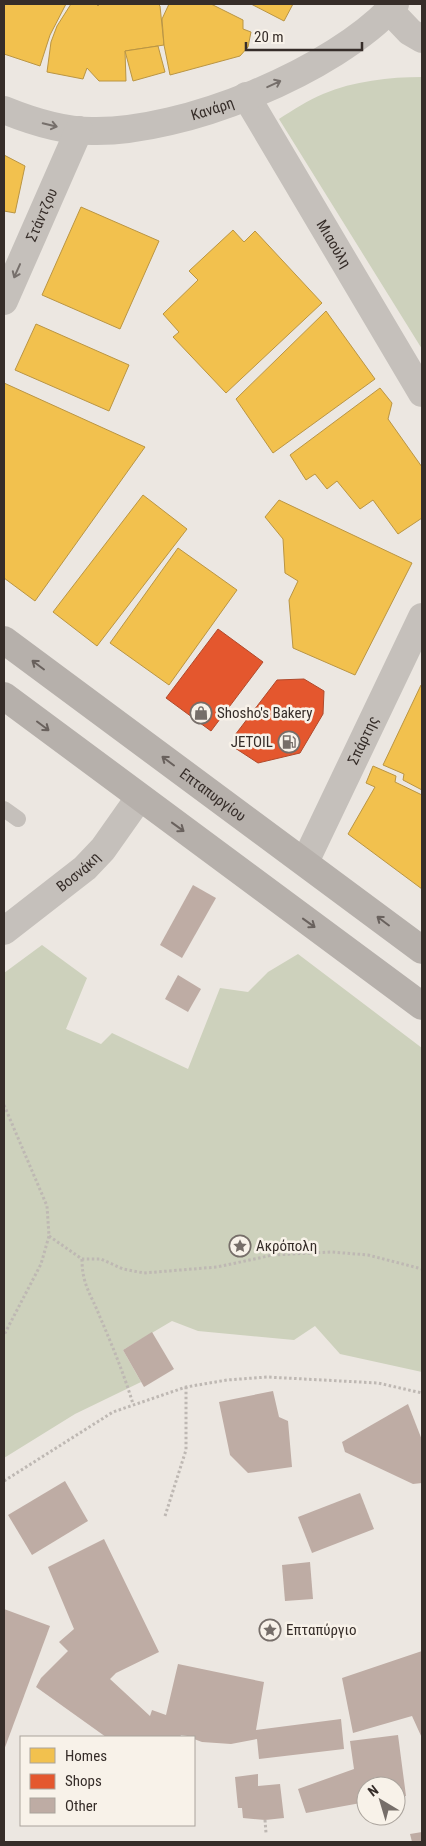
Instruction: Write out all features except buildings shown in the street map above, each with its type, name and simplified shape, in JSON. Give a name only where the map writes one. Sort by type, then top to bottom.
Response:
[{"type":"main road","name":"Επταπυργίου","points":[[4,640],[422,950]]},
{"type":"main road","points":[[4,696],[139,798],[422,1006]]},
{"type":"street","points":[[392,7],[410,32],[422,39]]},
{"type":"street","name":"Κανάρη","points":[[4,110],[49,125],[79,130],[108,131],[164,122],[218,108],[301,71],[328,56],[371,28],[392,7]]},
{"type":"street","name":"Μιαούλη","points":[[246,96],[422,393]]},
{"type":"street","name":"Στάντζου","points":[[4,301],[79,130]]},
{"type":"street","name":"Σπάρτης","points":[[305,862],[422,617]]},
{"type":"street","name":"Βοσνάκη","points":[[4,931],[85,868],[103,849],[139,798]]},
{"type":"lane","points":[[4,809],[18,819]]},
{"type":"path","points":[[4,1104],[47,1206],[49,1236],[41,1264],[4,1334]]},
{"type":"path","points":[[49,1236],[82,1259],[101,1259],[124,1269],[144,1273],[217,1267],[273,1255],[332,1252],[368,1255],[422,1270]]},
{"type":"path","points":[[82,1259],[82,1274],[86,1289],[100,1315],[133,1404]]},
{"type":"path","points":[[4,1480],[113,1412],[186,1387],[227,1380],[268,1377],[378,1383],[422,1394]]},
{"type":"path","points":[[165,1516],[186,1450],[186,1387]]},
{"type":"path","points":[[265,1820],[266,1833]]},
{"type":"green space","points":[[422,77],[422,349],[279,119],[317,96],[347,86],[384,79]]},
{"type":"green space","points":[[42,945],[87,978],[66,1029],[101,1044],[112,1033],[188,1069],[220,988],[248,992],[268,972],[298,954],[422,1048],[422,1372],[340,1354],[315,1326],[294,1340],[198,1331],[172,1321],[123,1350],[141,1382],[75,1414],[4,1458],[4,973]]},
{"type":"place","name":"Shosho's Bakery","points":[[201,713]]},
{"type":"place","name":"JETOIL","points":[[289,742]]},
{"type":"place","name":"Ακρόπολη","points":[[240,1246]]},
{"type":"place","name":"Επταπύργιο","points":[[270,1630]]}]
